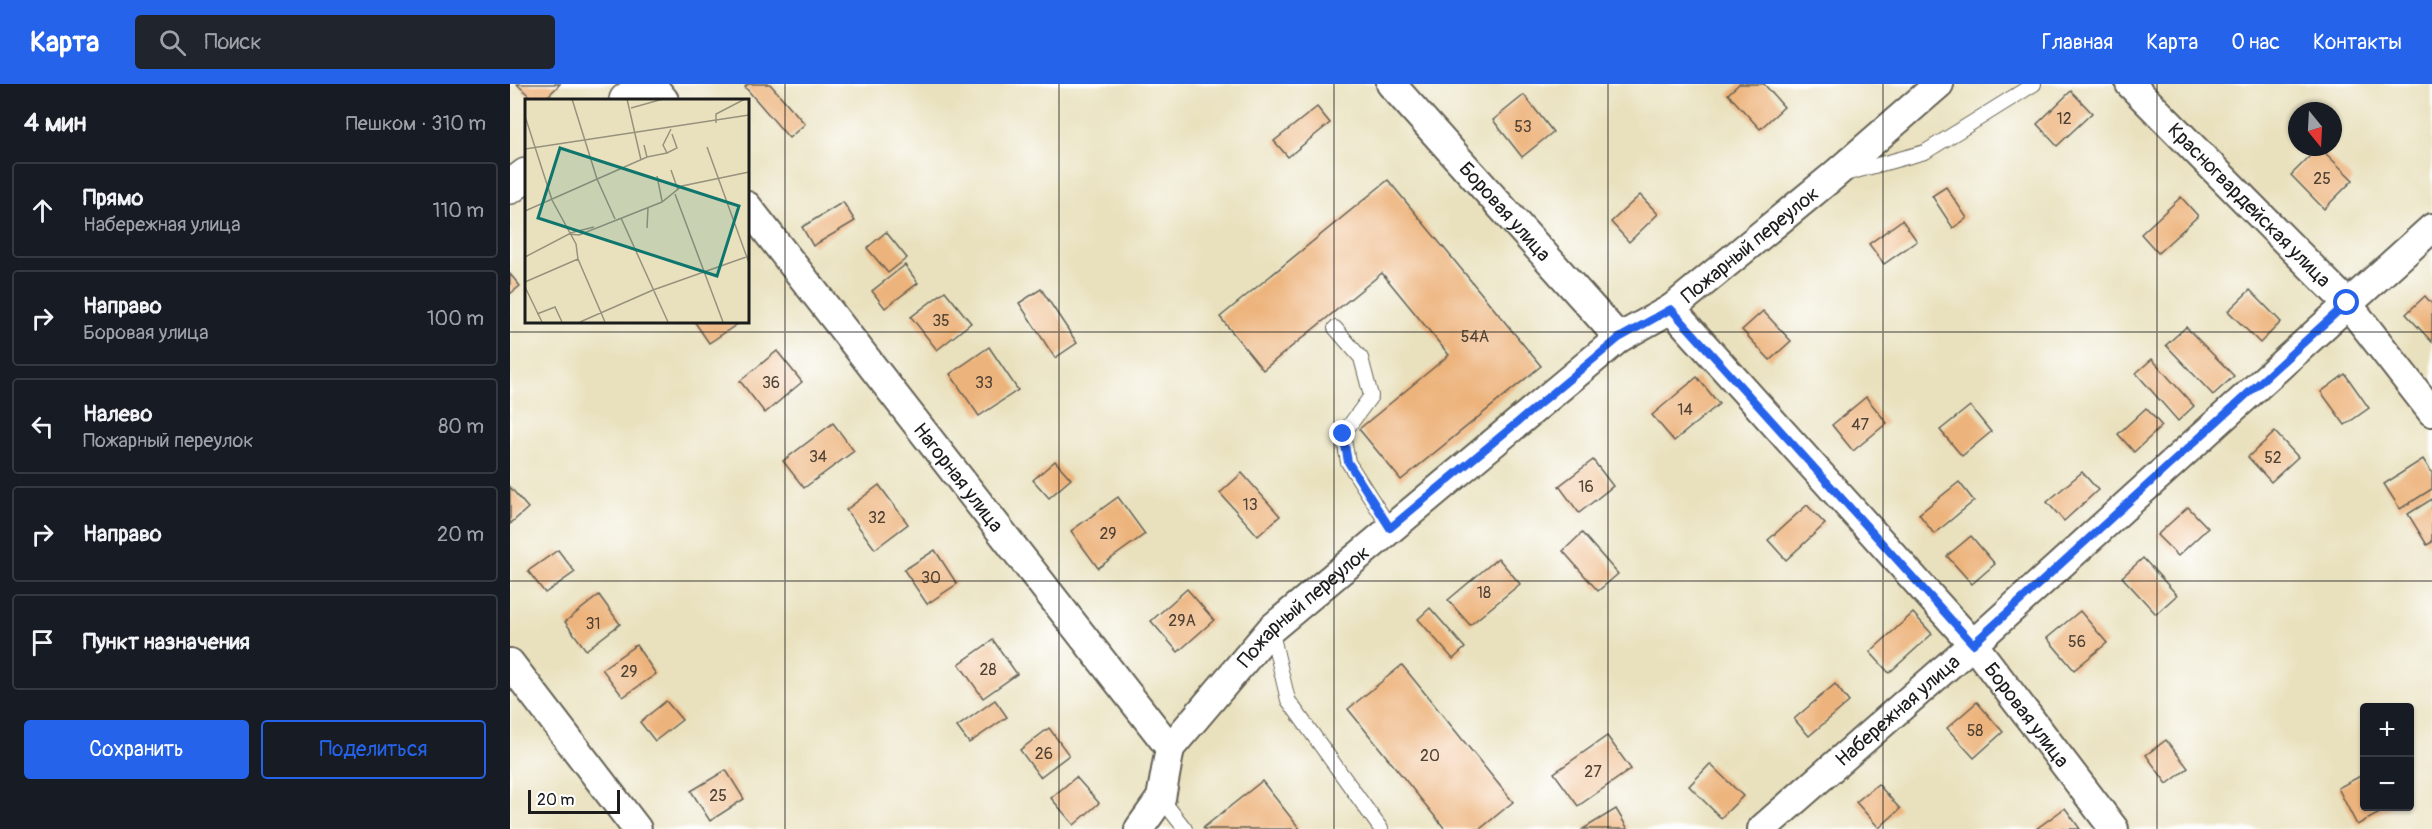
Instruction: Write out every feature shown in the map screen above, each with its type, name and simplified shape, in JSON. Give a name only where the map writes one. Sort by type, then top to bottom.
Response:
[{"type":"street","points":[[628,99],[650,84],[663,99]]},
{"type":"street","name":"Боровая улица","points":[[1391,84],[1619,338]]},
{"type":"street","name":"Пожарный переулок","points":[[1170,748],[1271,629],[1619,338],[1671,309],[1832,177],[1939,84]]},
{"type":"street","name":"Красногвардейская улица","points":[[2130,84],[2347,303],[2432,412]]},
{"type":"street","points":[[510,187],[525,176]]},
{"type":"street","name":"Нагорная улица","points":[[748,207],[1170,748]]},
{"type":"street","name":"Набережная улица","points":[[1762,829],[1973,644],[2432,228]]},
{"type":"street","name":"Боровая улица","points":[[1671,309],[1973,644],[2114,829]]},
{"type":"street","points":[[510,663],[637,829]]},
{"type":"street","points":[[1139,829],[1161,798],[1170,748]]},
{"type":"lane","points":[[1832,177],[1925,152],[2034,84]]},
{"type":"lane","points":[[1335,328],[1361,358],[1371,396],[1343,434],[1348,462],[1390,528]]},
{"type":"lane","points":[[1271,629],[1287,700],[1382,829]]},
{"type":"lane","points":[[1161,798],[1185,829]]},
{"type":"building","points":[[517,84],[560,84],[545,99],[532,99]]},
{"type":"building","points":[[748,84],[770,84],[805,124],[789,138],[745,87]]},
{"type":"building","points":[[1739,84],[1764,84],[1784,107],[1760,129],[1728,94]]},
{"type":"building","points":[[2071,91],[2092,113],[2057,146],[2037,124]]},
{"type":"building","points":[[1524,95],[1553,132],[1522,157],[1493,120]]},
{"type":"building","points":[[1317,107],[1330,123],[1288,157],[1274,141]]},
{"type":"building","points":[[2310,156],[2328,156],[2353,180],[2324,209],[2291,175]]},
{"type":"building","points":[[1388,180],[1541,366],[1401,480],[1359,429],[1449,355],[1382,273],[1263,370],[1220,317]]},
{"type":"building","points":[[1946,187],[1967,218],[1953,228],[1932,196]]},
{"type":"building","points":[[1640,195],[1658,214],[1629,242],[1611,222]]},
{"type":"building","points":[[2181,197],[2198,216],[2158,253],[2141,234]]},
{"type":"building","points":[[843,202],[855,221],[813,246],[802,227]]},
{"type":"building","points":[[1902,220],[1917,241],[1884,264],[1869,244]]},
{"type":"building","points":[[886,232],[907,258],[888,273],[867,248]]},
{"type":"building","points":[[905,265],[918,283],[885,308],[872,291]]},
{"type":"building","points":[[510,274],[520,286],[510,294]]},
{"type":"building","points":[[1041,289],[1077,343],[1055,358],[1019,303]]},
{"type":"building","points":[[2250,290],[2281,322],[2260,343],[2228,311]]},
{"type":"building","points":[[945,291],[971,323],[937,350],[911,317]]},
{"type":"building","points":[[2425,296],[2432,304],[2432,342],[2406,314]]},
{"type":"building","points":[[1763,311],[1791,341],[1770,360],[1742,330]]},
{"type":"building","points":[[695,322],[740,322],[709,343]]},
{"type":"building","points":[[2186,327],[2234,376],[2213,395],[2166,345]]},
{"type":"building","points":[[989,347],[1018,390],[979,416],[950,374]]},
{"type":"building","points":[[777,351],[802,382],[765,413],[740,381]]},
{"type":"building","points":[[2152,359],[2194,406],[2178,421],[2136,373]]},
{"type":"building","points":[[2345,374],[2369,408],[2345,425],[2321,392]]},
{"type":"building","points":[[1697,377],[1719,404],[1674,441],[1652,415]]},
{"type":"building","points":[[1866,397],[1887,423],[1853,451],[1832,425]]},
{"type":"building","points":[[1970,406],[1991,432],[1962,456],[1940,430]]},
{"type":"building","points":[[2146,408],[2162,426],[2134,452],[2118,434]]},
{"type":"building","points":[[833,423],[854,451],[804,488],[783,461]]},
{"type":"building","points":[[2275,432],[2298,457],[2271,482],[2248,457]]},
{"type":"building","points":[[2423,459],[2432,473],[2432,489],[2400,509],[2384,484]]},
{"type":"building","points":[[1593,460],[1613,486],[1579,513],[1559,486]]},
{"type":"building","points":[[1055,461],[1071,479],[1049,498],[1033,480]]},
{"type":"building","points":[[2082,472],[2098,490],[2064,521],[2047,502]]},
{"type":"building","points":[[1242,473],[1280,516],[1258,536],[1220,493]]},
{"type":"building","points":[[1959,482],[1974,501],[1934,534],[1919,514]]},
{"type":"building","points":[[879,485],[908,524],[875,549],[846,510]]},
{"type":"building","points":[[510,487],[528,508],[510,524]]},
{"type":"building","points":[[1118,497],[1145,534],[1098,568],[1071,531]]},
{"type":"building","points":[[2432,499],[2432,542],[2427,545],[2408,514]]},
{"type":"building","points":[[1807,505],[1825,524],[1786,560],[1768,540]]},
{"type":"building","points":[[2188,507],[2208,528],[2178,556],[2157,535]]},
{"type":"building","points":[[1582,533],[1618,574],[1598,591],[1563,551]]},
{"type":"building","points":[[1971,536],[1995,564],[1972,584],[1947,556]]},
{"type":"building","points":[[558,550],[575,572],[545,593],[528,571]]},
{"type":"building","points":[[935,550],[957,584],[927,604],[904,570]]},
{"type":"building","points":[[1498,558],[1520,584],[1470,625],[1448,600]]},
{"type":"building","points":[[2143,558],[2177,595],[2156,614],[2122,577]]},
{"type":"building","points":[[1187,589],[1214,620],[1178,652],[1151,621]]},
{"type":"building","points":[[599,595],[620,624],[586,650],[565,622]]},
{"type":"building","points":[[1430,608],[1465,648],[1453,659],[1418,619]]},
{"type":"building","points":[[2080,611],[2107,643],[2074,670],[2047,638]]},
{"type":"building","points":[[1913,613],[1932,634],[1889,673],[1870,652]]},
{"type":"building","points":[[993,640],[1017,674],[983,698],[959,664]]},
{"type":"building","points":[[636,645],[656,674],[623,697],[602,669]]},
{"type":"building","points":[[1402,665],[1513,802],[1480,829],[1445,829],[1348,709]]},
{"type":"building","points":[[1835,684],[1849,702],[1809,736],[1794,719]]},
{"type":"building","points":[[995,700],[1007,717],[969,743],[957,727]]},
{"type":"building","points":[[666,701],[682,720],[655,741],[640,722]]},
{"type":"building","points":[[1977,702],[2003,732],[1974,758],[1947,728]]},
{"type":"building","points":[[1049,728],[1069,755],[1040,777],[1020,750]]},
{"type":"building","points":[[1607,736],[1631,769],[1578,806],[1554,773]]},
{"type":"building","points":[[2166,740],[2188,768],[2167,784],[2146,755]]},
{"type":"building","points":[[1710,764],[1743,796],[1721,818],[1689,786]]},
{"type":"building","points":[[726,770],[744,799],[710,821],[691,791]]},
{"type":"building","points":[[2360,776],[2360,811],[2384,811],[2357,825],[2338,788]]},
{"type":"building","points":[[1076,777],[1099,803],[1074,825],[1051,798]]},
{"type":"building","points":[[1262,781],[1300,829],[1203,828]]},
{"type":"building","points":[[1878,784],[1900,809],[1879,828],[1856,802]]},
{"type":"building","points":[[2065,808],[2080,829],[2036,829]]},
{"type":"building","points":[[1616,809],[1628,829],[1583,829]]},
{"type":"route","points":[[1343,434],[1348,462],[1390,528],[1619,338],[1671,309],[1973,644],[2347,303]]}]
